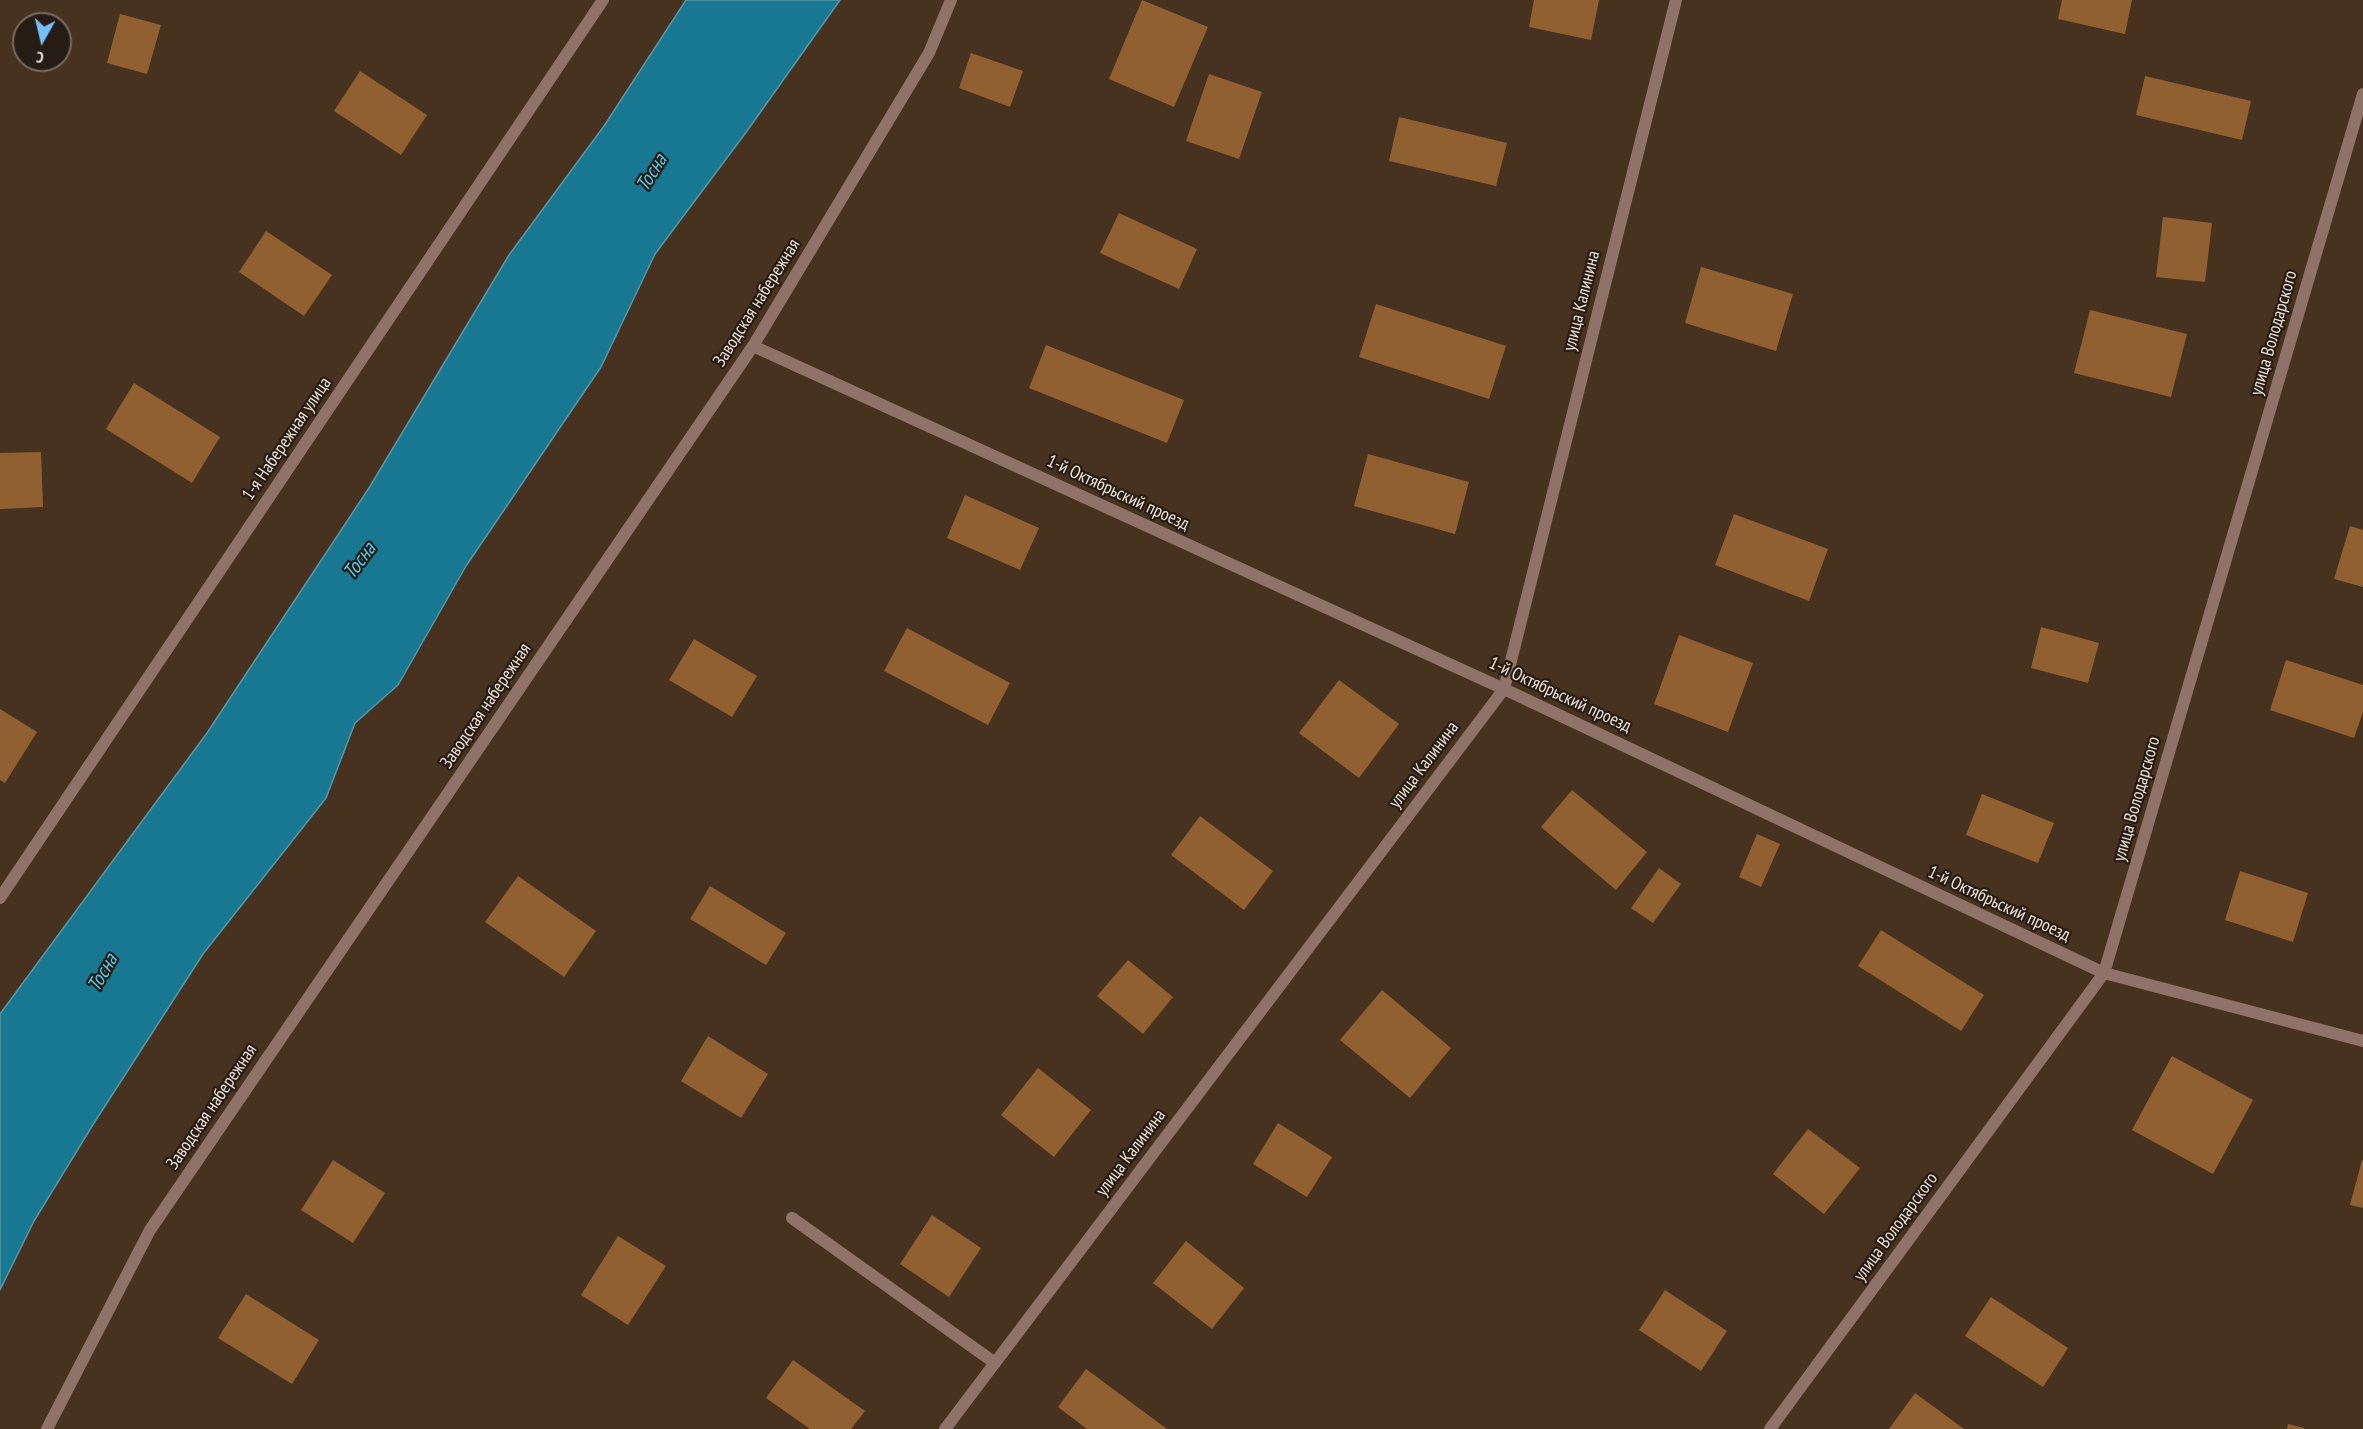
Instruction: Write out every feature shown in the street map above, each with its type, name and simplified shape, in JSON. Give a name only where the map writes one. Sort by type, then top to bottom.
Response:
[{"type":"street","name":"1-я Набережная улица","points":[[0,898],[603,0]]},
{"type":"street","name":"Заводская набережная","points":[[47,1429],[150,1230],[753,346],[929,53],[951,0]]},
{"type":"street","name":"улица Калинина","points":[[945,1429],[1504,689],[1676,0]]},
{"type":"street","name":"улица Володарского","points":[[1770,1429],[2104,973],[2363,94]]},
{"type":"street","name":"1-й Октябрьский проезд","points":[[753,346],[1504,689],[2104,973],[2363,1041]]},
{"type":"street","points":[[792,1218],[995,1363]]},
{"type":"water","name":"Тосна","points":[[686,0],[840,0],[747,131],[655,254],[601,367],[466,566],[398,685],[355,723],[326,798],[203,954],[34,1221],[0,1290],[0,1014],[207,733],[369,488],[509,255],[604,126]]},
{"type":"building","points":[[1142,0],[1208,27],[1174,107],[1109,79]]},
{"type":"building","points":[[1534,0],[1599,0],[1591,40],[1529,27]]},
{"type":"building","points":[[2062,0],[2132,0],[2125,34],[2058,19]]},
{"type":"building","points":[[120,14],[161,25],[147,74],[107,63]]},
{"type":"building","points":[[971,53],[1023,71],[1010,107],[959,88]]},
{"type":"building","points":[[360,71],[427,115],[401,155],[334,111]]},
{"type":"building","points":[[1209,74],[1262,92],[1239,159],[1186,141]]},
{"type":"building","points":[[2145,76],[2251,101],[2242,140],[2136,115]]},
{"type":"building","points":[[1399,117],[1507,143],[1496,186],[1389,161]]},
{"type":"building","points":[[1119,213],[1197,249],[1179,289],[1100,253]]},
{"type":"building","points":[[2163,217],[2212,223],[2205,282],[2156,277]]},
{"type":"building","points":[[266,231],[332,275],[304,316],[239,272]]},
{"type":"building","points":[[1701,267],[1793,294],[1776,351],[1685,323]]},
{"type":"building","points":[[1376,304],[1506,346],[1489,399],[1359,357]]},
{"type":"building","points":[[2090,310],[2187,334],[2171,397],[2074,373]]},
{"type":"building","points":[[1046,345],[1184,400],[1167,443],[1029,388]]},
{"type":"building","points":[[134,383],[220,437],[192,483],[106,429]]},
{"type":"building","points":[[41,452],[43,507],[0,509],[0,453]]},
{"type":"building","points":[[1368,454],[1469,482],[1455,534],[1354,506]]},
{"type":"building","points":[[965,495],[1039,528],[1020,570],[947,538]]},
{"type":"building","points":[[1734,514],[1828,549],[1809,601],[1715,565]]},
{"type":"building","points":[[2350,526],[2363,530],[2363,587],[2334,579]]},
{"type":"building","points":[[2041,627],[2099,643],[2088,683],[2031,668]]},
{"type":"building","points":[[907,628],[1010,683],[988,725],[884,671]]},
{"type":"building","points":[[1679,635],[1753,663],[1728,732],[1654,704]]},
{"type":"building","points":[[694,639],[757,676],[732,717],[669,680]]},
{"type":"building","points":[[2286,660],[2363,685],[2363,712],[2354,738],[2270,710]]},
{"type":"building","points":[[1339,680],[1399,724],[1359,778],[1299,733]]},
{"type":"building","points":[[0,709],[37,732],[5,783],[0,780]]},
{"type":"building","points":[[1572,790],[1647,852],[1616,890],[1541,827]]},
{"type":"building","points":[[1982,794],[2054,823],[2038,863],[1966,835]]},
{"type":"building","points":[[1200,816],[1273,871],[1244,910],[1171,855]]},
{"type":"building","points":[[1757,834],[1780,844],[1761,887],[1739,877]]},
{"type":"building","points":[[1659,868],[1681,884],[1653,923],[1631,908]]},
{"type":"building","points":[[2240,871],[2308,893],[2293,942],[2225,920]]},
{"type":"building","points":[[518,876],[596,931],[564,977],[485,922]]},
{"type":"building","points":[[710,886],[786,933],[766,965],[690,919]]},
{"type":"building","points":[[1881,930],[1984,995],[1961,1031],[1858,966]]},
{"type":"building","points":[[1128,960],[1173,997],[1143,1034],[1097,996]]},
{"type":"building","points":[[1382,990],[1451,1048],[1410,1098],[1340,1040]]},
{"type":"building","points":[[708,1036],[768,1074],[741,1118],[681,1081]]},
{"type":"building","points":[[2172,1056],[2253,1100],[2213,1174],[2132,1130]]},
{"type":"building","points":[[1038,1068],[1091,1110],[1054,1157],[1001,1115]]},
{"type":"building","points":[[1278,1123],[1332,1157],[1307,1197],[1253,1164]]},
{"type":"building","points":[[1808,1129],[1860,1168],[1824,1214],[1773,1174]]},
{"type":"building","points":[[333,1160],[385,1193],[353,1243],[301,1210]]},
{"type":"building","points":[[2363,1160],[2363,1208],[2350,1205]]},
{"type":"building","points":[[932,1215],[981,1248],[949,1297],[900,1264]]},
{"type":"building","points":[[618,1236],[666,1266],[628,1325],[581,1295]]},
{"type":"building","points":[[1186,1241],[1244,1288],[1212,1329],[1153,1283]]},
{"type":"building","points":[[1665,1290],[1727,1331],[1701,1371],[1639,1330]]},
{"type":"building","points":[[246,1294],[319,1340],[292,1384],[218,1338]]},
{"type":"building","points":[[1991,1297],[2068,1348],[2043,1387],[1965,1336]]},
{"type":"building","points":[[793,1360],[865,1411],[851,1429],[810,1429],[766,1398]]},
{"type":"building","points":[[1086,1369],[1167,1429],[1087,1429],[1058,1407]]},
{"type":"building","points":[[1915,1393],[1964,1429],[1889,1429]]},
{"type":"building","points":[[2288,1424],[2304,1428],[2304,1429],[2287,1429]]}]
